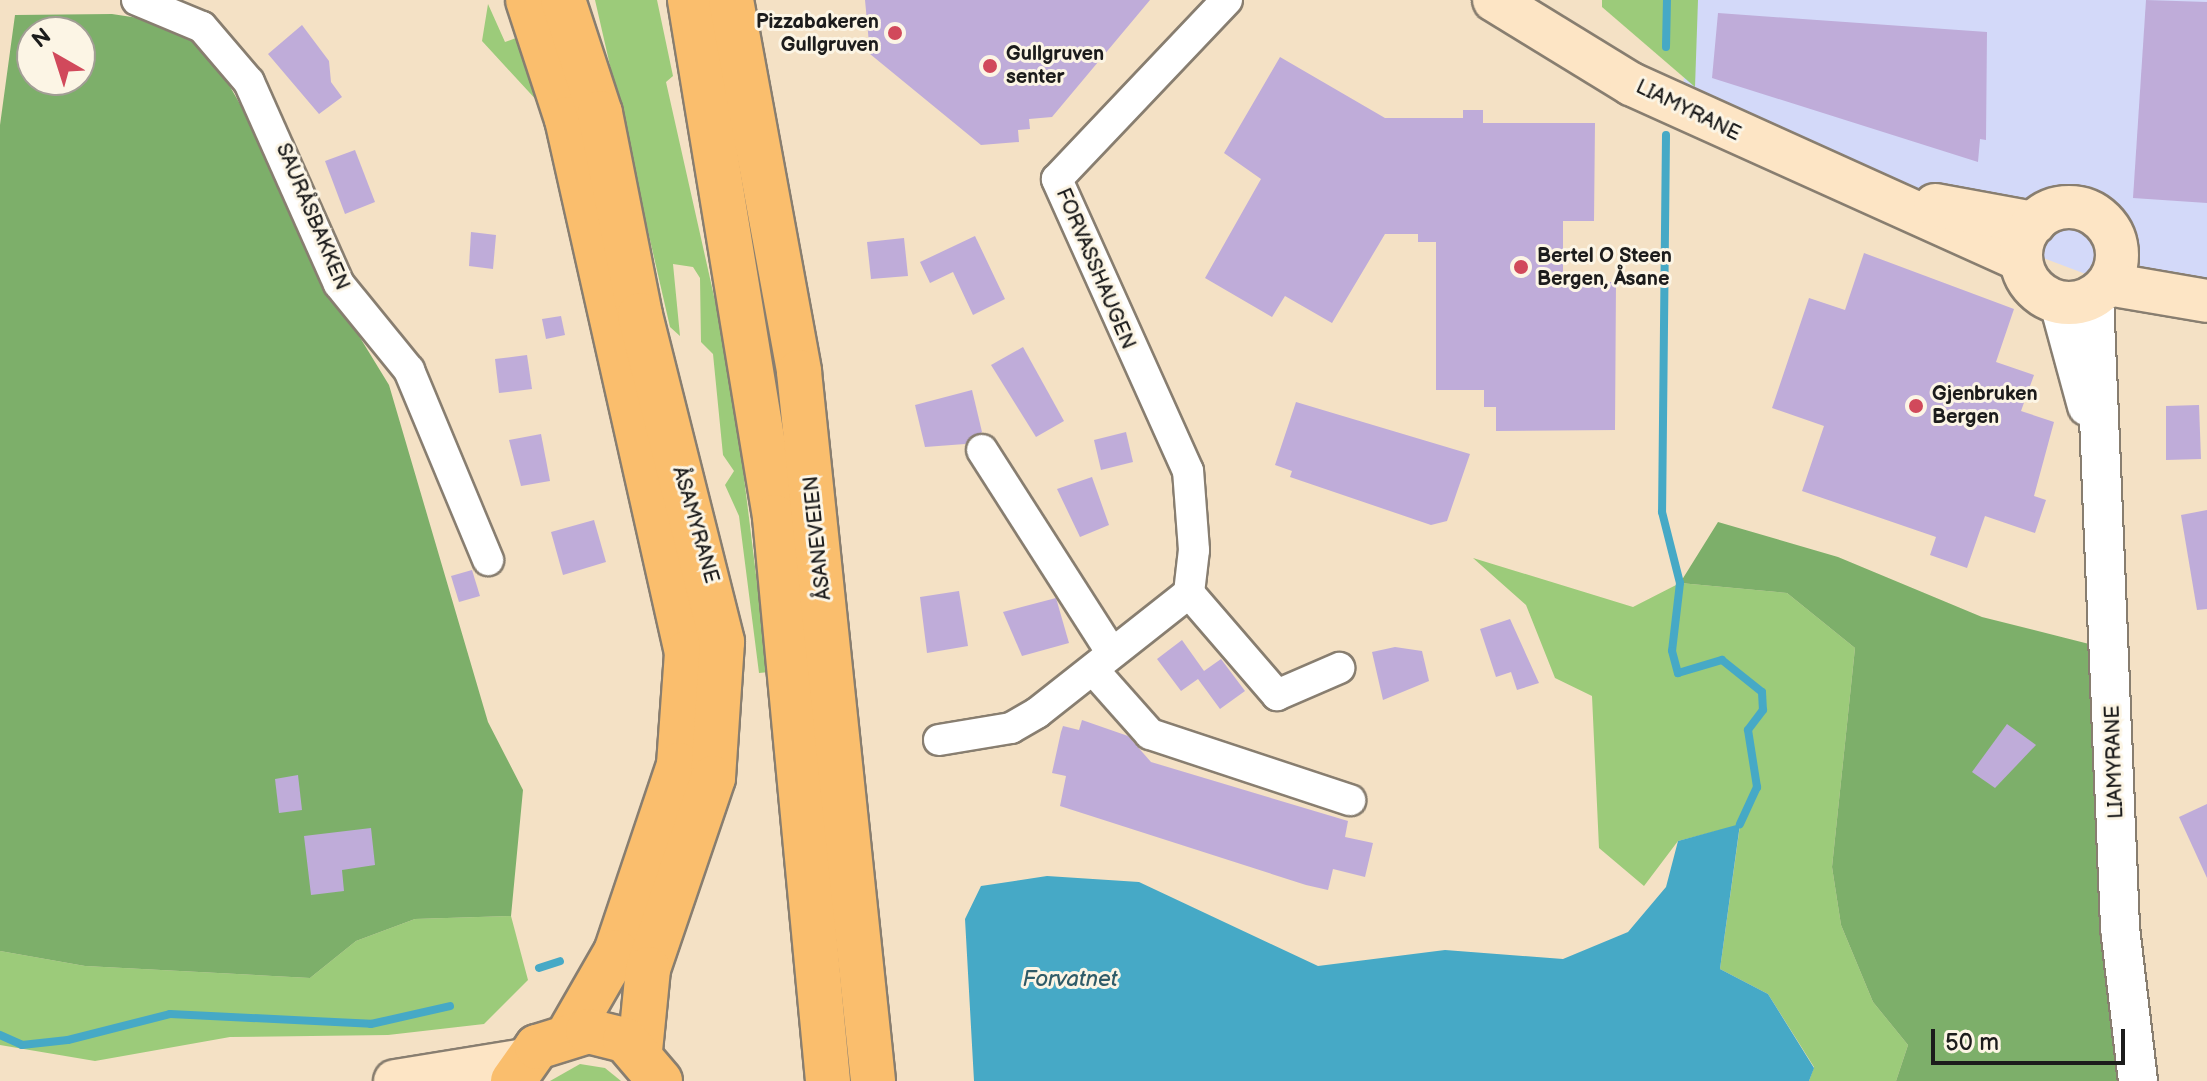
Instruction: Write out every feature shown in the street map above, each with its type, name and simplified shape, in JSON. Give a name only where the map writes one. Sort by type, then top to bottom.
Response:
[{"type":"main road","name":"ÅSAMYRANE","points":[[528,0],[567,119],[687,653],[679,765],[616,952],[570,1032]]},
{"type":"main road","name":"ÅSAMYRANE","points":[[563,0],[600,113],[640,315],[722,642],[713,778],[648,969],[650,1066]]},
{"type":"main road","name":"ÅSANEVEIEN","points":[[690,0],[775,517],[828,1081]]},
{"type":"main road","name":"ÅSANEVEIEN","points":[[731,0],[799,372],[873,1081]]},
{"type":"main road","name":"LIAMYRANE","points":[[1498,2],[1631,84],[1883,196],[2027,241]]},
{"type":"main road","points":[[2095,283],[2108,227],[2089,212],[2054,209],[2027,241],[2033,287],[2095,283],[2207,288]]},
{"type":"main road","points":[[2095,283],[2207,301]]},
{"type":"main road","points":[[395,1081],[519,1070],[570,1032],[607,1033],[650,1066]]},
{"type":"street","name":"SAURÅSBAKKEN","points":[[137,0],[202,27],[249,82],[339,284],[409,370],[488,560]]},
{"type":"street","name":"FORVASSHAUGEN","points":[[1189,593],[1194,550],[1188,471],[1057,179],[1227,0]]},
{"type":"street","name":"LIAMYRANE","points":[[2095,283],[2120,928],[2138,1081]]},
{"type":"street","points":[[982,450],[1103,662],[1150,734],[1350,800]]},
{"type":"street","points":[[939,740],[1011,728],[1103,662],[1189,593],[1277,695],[1339,668]]},
{"type":"shaded area","points":[[1690,0],[2207,0],[2207,297],[2120,287],[1956,225],[1682,102]]},
{"type":"green space","points":[[595,0],[657,0],[673,76],[666,82],[731,372],[768,672],[759,673],[739,516],[725,485],[734,471],[723,455],[713,354],[701,342],[700,278],[693,267],[673,264],[680,336],[670,327]]},
{"type":"green space","points":[[1602,0],[1698,0],[1695,87],[1602,7]]},
{"type":"green space","points":[[488,4],[505,42],[516,38],[547,99],[540,104],[482,41]]},
{"type":"green space","points":[[112,14],[171,23],[205,43],[275,165],[326,282],[389,385],[488,722],[523,790],[511,916],[415,919],[356,941],[310,978],[85,966],[0,951],[0,125],[15,15]]},
{"type":"green space","points":[[1718,522],[1838,557],[1982,617],[2097,646],[2119,1081],[1896,1081],[1908,1045],[1873,1002],[1841,925],[1832,867],[1855,648],[1787,593],[1680,583]]},
{"type":"green space","points":[[1473,558],[1633,607],[1680,583],[1787,593],[1855,648],[1832,867],[1841,925],[1873,1002],[1908,1045],[1896,1081],[1809,1081],[1814,1067],[1768,994],[1720,969],[1740,825],[1678,841],[1644,886],[1599,848],[1592,696],[1555,678],[1526,605]]},
{"type":"green space","points":[[511,916],[528,980],[484,1024],[388,1035],[230,1037],[95,1061],[0,1045],[0,951],[85,966],[310,978],[356,941],[415,919]]},
{"type":"green space","points":[[580,1064],[605,1068],[621,1081],[550,1081]]},
{"type":"water","name":"Forvatnet","points":[[1740,824],[1720,969],[1768,994],[1814,1068],[1809,1081],[974,1081],[965,919],[981,886],[1047,876],[1139,882],[1318,966],[1445,950],[1563,959],[1628,932],[1666,887],[1678,841]]},
{"type":"building","name":"Gullgruven senter","points":[[865,0],[1150,0],[1052,117],[1029,119],[1030,129],[1018,130],[1019,142],[981,145],[870,54]]},
{"type":"building","points":[[2146,0],[2207,2],[2207,203],[2133,198]]},
{"type":"building","points":[[1718,13],[1987,32],[1986,140],[1980,139],[1978,162],[1712,78]]},
{"type":"building","points":[[302,25],[329,61],[331,82],[342,97],[319,114],[268,54]]},
{"type":"building","points":[[1280,57],[1385,118],[1463,118],[1463,110],[1483,110],[1483,123],[1595,123],[1594,221],[1563,221],[1563,282],[1616,282],[1615,430],[1496,431],[1496,407],[1484,407],[1484,390],[1436,390],[1436,242],[1418,242],[1418,234],[1385,234],[1332,323],[1285,296],[1272,317],[1205,278],[1261,179],[1224,153]]},
{"type":"building","points":[[355,150],[375,202],[345,214],[325,161]]},
{"type":"building","points":[[471,232],[496,235],[493,269],[469,266]]},
{"type":"building","points":[[975,236],[1005,299],[973,315],[953,272],[930,283],[920,262]]},
{"type":"building","points":[[904,238],[908,276],[871,279],[867,242]]},
{"type":"building","points":[[1864,253],[2014,309],[1996,362],[2034,375],[2021,411],[2054,422],[2034,496],[2046,500],[2035,533],[1985,516],[1967,568],[1930,555],[1936,537],[1802,491],[1824,426],[1772,408],[1809,298],[1845,310]]},
{"type":"building","points":[[561,316],[565,335],[546,339],[542,319]]},
{"type":"building","points":[[1023,347],[1064,421],[1036,437],[991,365]]},
{"type":"building","points":[[527,355],[532,389],[499,393],[495,359]]},
{"type":"building","points":[[972,390],[982,432],[965,444],[925,447],[915,405]]},
{"type":"building","points":[[1296,402],[1470,454],[1447,521],[1431,525],[1290,477],[1292,471],[1275,465]]},
{"type":"building","points":[[2199,405],[2201,459],[2166,460],[2166,406]]},
{"type":"building","points":[[1126,432],[1133,462],[1101,470],[1094,440]]},
{"type":"building","points":[[541,434],[550,481],[521,486],[509,440]]},
{"type":"building","points":[[1092,477],[1109,525],[1080,537],[1057,489]]},
{"type":"building","points":[[2207,510],[2207,609],[2197,610],[2181,515]]},
{"type":"building","points":[[594,520],[606,562],[563,575],[551,532]]},
{"type":"building","points":[[472,570],[480,596],[459,602],[451,576]]},
{"type":"building","points":[[959,591],[968,646],[927,653],[920,597]]},
{"type":"building","points":[[1056,598],[1069,643],[1022,656],[1003,612]]},
{"type":"building","points":[[1510,619],[1539,683],[1517,690],[1511,672],[1496,677],[1480,629]]},
{"type":"building","points":[[1182,640],[1204,671],[1221,659],[1245,691],[1220,709],[1198,679],[1181,691],[1157,659]]},
{"type":"building","points":[[1395,647],[1422,651],[1429,681],[1383,700],[1372,652]]},
{"type":"building","points":[[1082,720],[1128,736],[1151,762],[1348,821],[1345,837],[1373,843],[1365,877],[1333,869],[1328,890],[1306,885],[1060,806],[1066,776],[1052,773],[1061,732],[1063,726],[1079,730]]},
{"type":"building","points":[[2007,724],[2036,745],[1995,788],[1972,772]]},
{"type":"building","points":[[298,775],[302,810],[279,813],[275,779]]},
{"type":"building","points":[[2207,804],[2207,878],[2179,817]]},
{"type":"building","points":[[371,828],[375,865],[342,870],[344,891],[311,895],[304,836]]},
{"type":"waterway","points":[[1666,47],[1667,0]]},
{"type":"waterway","points":[[1666,135],[1662,512],[1680,583],[1672,651],[1678,673],[1722,660],[1762,692],[1763,710],[1748,730],[1757,787],[1740,824]]},
{"type":"waterway","points":[[539,968],[560,961]]},
{"type":"waterway","points":[[0,1035],[22,1045],[68,1040],[170,1014],[371,1024],[450,1006]]},
{"type":"place","name":"Pizzabakeren Gullgruven","points":[[895,33]]},
{"type":"place","name":"Gullgruven senter","points":[[990,66]]},
{"type":"place","name":"Bertel O Steen Bergen, Åsane","points":[[1521,267]]},
{"type":"place","name":"Gjenbruken Bergen","points":[[1916,406]]}]
